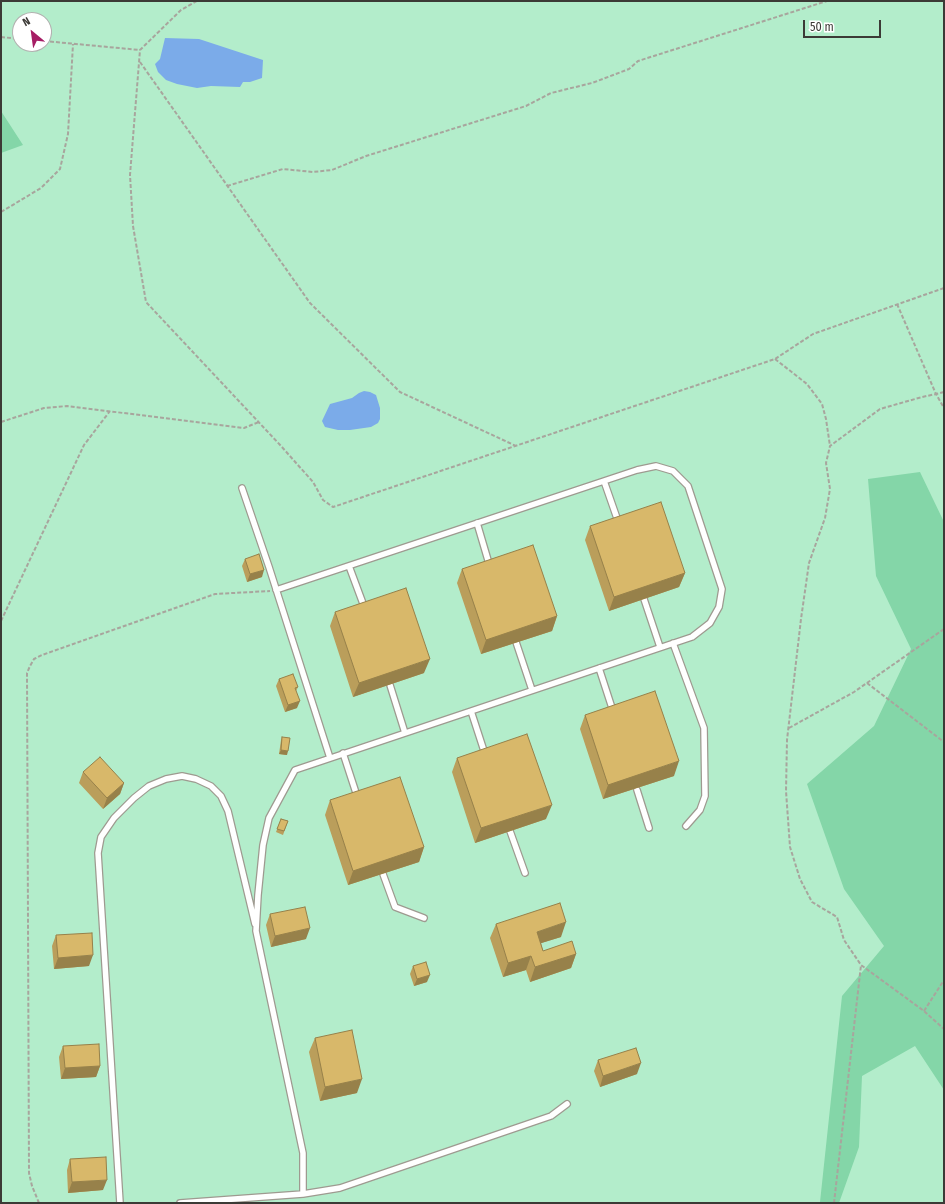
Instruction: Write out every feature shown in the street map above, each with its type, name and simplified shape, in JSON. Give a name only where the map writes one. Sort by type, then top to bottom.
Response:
[{"type":"lane","points":[[256,931],[263,845],[269,818],[295,770],[692,637],[710,623],[719,607],[722,589],[688,486],[673,472],[656,466],[637,470],[276,590]]},
{"type":"lane","points":[[604,481],[620,528]]},
{"type":"lane","points":[[242,488],[330,758]]},
{"type":"lane","points":[[477,523],[492,572]]},
{"type":"lane","points":[[349,566],[367,614]]},
{"type":"lane","points":[[644,599],[660,647]]},
{"type":"lane","points":[[516,642],[532,690]]},
{"type":"lane","points":[[673,643],[704,728],[705,796],[700,810],[686,826]]},
{"type":"lane","points":[[599,668],[615,717]]},
{"type":"lane","points":[[390,685],[405,733]]},
{"type":"lane","points":[[471,711],[487,760]]},
{"type":"lane","points":[[343,753],[360,802]]},
{"type":"lane","points":[[120,1203],[98,853],[102,837],[114,818],[134,798],[149,786],[166,779],[182,776],[196,779],[211,786],[221,796],[228,811],[256,931],[303,1153],[303,1194]]},
{"type":"lane","points":[[637,790],[649,828]]},
{"type":"lane","points":[[510,831],[525,873]]},
{"type":"lane","points":[[383,874],[395,907],[424,918]]},
{"type":"lane","points":[[180,1203],[303,1194],[340,1188],[536,1121],[557,1112],[567,1104]]},
{"type":"path","points":[[197,1],[182,10],[140,50],[130,175],[133,226],[146,302],[259,422],[313,482],[323,500],[333,507],[775,359],[813,334],[944,288]]},
{"type":"path","points":[[227,186],[283,169],[313,172],[332,170],[366,156],[526,106],[552,93],[592,83],[630,69],[638,61],[827,1]]},
{"type":"path","points":[[1,37],[12,38]]},
{"type":"path","points":[[52,42],[140,50]]},
{"type":"path","points":[[1,212],[41,188],[60,169],[68,134],[73,44]]},
{"type":"path","points":[[139,61],[310,304],[400,392],[517,446]]},
{"type":"path","points":[[897,304],[936,394],[944,408]]},
{"type":"path","points":[[775,359],[807,384],[822,404],[830,446],[826,463],[830,488],[825,518],[809,563],[788,729],[786,791],[790,847],[800,879],[812,902],[837,917],[844,940],[861,965],[924,1011],[944,1028]]},
{"type":"path","points":[[830,446],[880,409],[944,392]]},
{"type":"path","points":[[1,422],[44,408],[67,406],[244,428],[259,422]]},
{"type":"path","points":[[1,621],[84,445],[110,411]]},
{"type":"path","points":[[39,1203],[32,1186],[29,1173],[27,673],[34,660],[42,655],[215,594],[276,590]]},
{"type":"path","points":[[788,729],[854,692],[944,629]]},
{"type":"path","points":[[867,683],[944,742]]},
{"type":"path","points":[[834,1203],[861,965]]},
{"type":"path","points":[[924,1011],[944,980]]},
{"type":"green space","points":[[1,1],[944,1],[944,1203],[1,1203]]},
{"type":"green space","points":[[1,111],[23,145],[1,153]]},
{"type":"green space","points":[[920,472],[944,522],[944,1090],[915,1046],[862,1076],[859,1147],[839,1203],[819,1203],[842,996],[884,946],[844,889],[807,784],[874,726],[911,649],[876,576],[868,479]]},
{"type":"water","points":[[165,38],[199,39],[263,60],[262,78],[250,82],[243,82],[240,87],[211,86],[197,88],[166,80],[158,72],[155,64],[160,59]]},
{"type":"water","points":[[364,391],[376,395],[380,408],[380,419],[378,423],[371,427],[350,430],[338,430],[325,427],[322,421],[330,404],[352,398]]},
{"type":"building","points":[[661,502],[685,573],[614,597],[590,526]]},
{"type":"building","points":[[533,545],[557,616],[486,640],[462,569]]},
{"type":"building","points":[[259,554],[264,570],[250,574],[245,559]]},
{"type":"building","points":[[406,588],[430,659],[359,683],[335,612]]},
{"type":"building","points":[[293,674],[298,687],[295,688],[300,701],[288,705],[279,679]]},
{"type":"building","points":[[655,691],[679,761],[608,785],[585,715]]},
{"type":"building","points":[[527,734],[552,805],[481,828],[457,758]]},
{"type":"building","points":[[282,737],[290,738],[288,751],[281,750]]},
{"type":"building","points":[[100,757],[124,783],[107,798],[83,772]]},
{"type":"building","points":[[400,777],[424,847],[353,871],[330,800]]},
{"type":"building","points":[[281,819],[288,821],[284,831],[277,829]]},
{"type":"building","points":[[560,903],[566,922],[537,932],[543,951],[572,941],[576,954],[535,967],[531,956],[508,963],[496,924]]},
{"type":"building","points":[[305,907],[310,928],[275,936],[270,914]]},
{"type":"building","points":[[92,933],[93,955],[58,958],[56,935]]},
{"type":"building","points":[[426,962],[430,975],[417,979],[413,966]]},
{"type":"building","points":[[352,1030],[362,1079],[325,1087],[315,1038]]},
{"type":"building","points":[[99,1044],[100,1066],[65,1068],[63,1046]]},
{"type":"building","points":[[636,1048],[641,1063],[603,1076],[598,1060]]},
{"type":"building","points":[[106,1157],[107,1180],[72,1182],[70,1159]]}]
